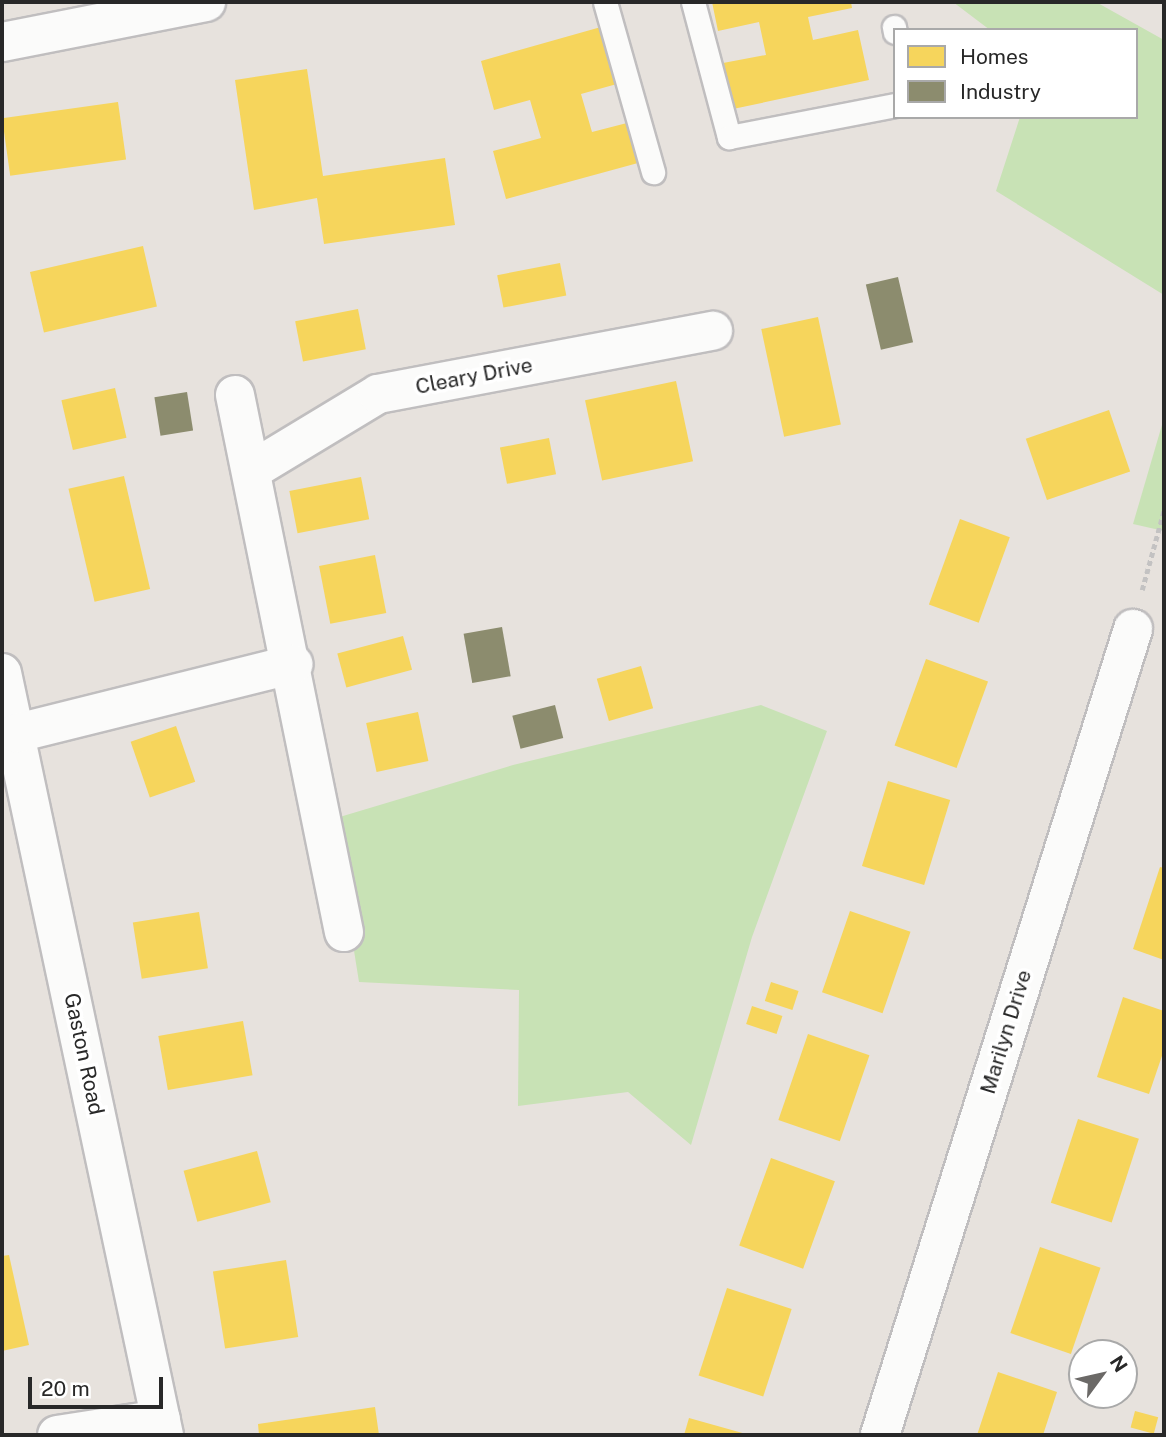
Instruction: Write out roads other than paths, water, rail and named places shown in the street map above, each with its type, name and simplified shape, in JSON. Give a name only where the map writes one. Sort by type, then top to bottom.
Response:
[{"type":"street","points":[[2,41],[206,2]]},
{"type":"street","name":"Cleary Drive","points":[[254,469],[378,394],[713,331]]},
{"type":"street","points":[[235,395],[254,469],[294,664],[344,932]]},
{"type":"street","name":"Marilyn Drive","points":[[880,1435],[1133,629]]},
{"type":"street","points":[[9,722],[294,664]]},
{"type":"street","name":"Gaston Road","points":[[9,722],[162,1427]]},
{"type":"street","points":[[57,1435],[162,1427]]},
{"type":"lane","points":[[605,2],[653,172]]},
{"type":"lane","points":[[693,2],[729,137],[893,105]]}]
